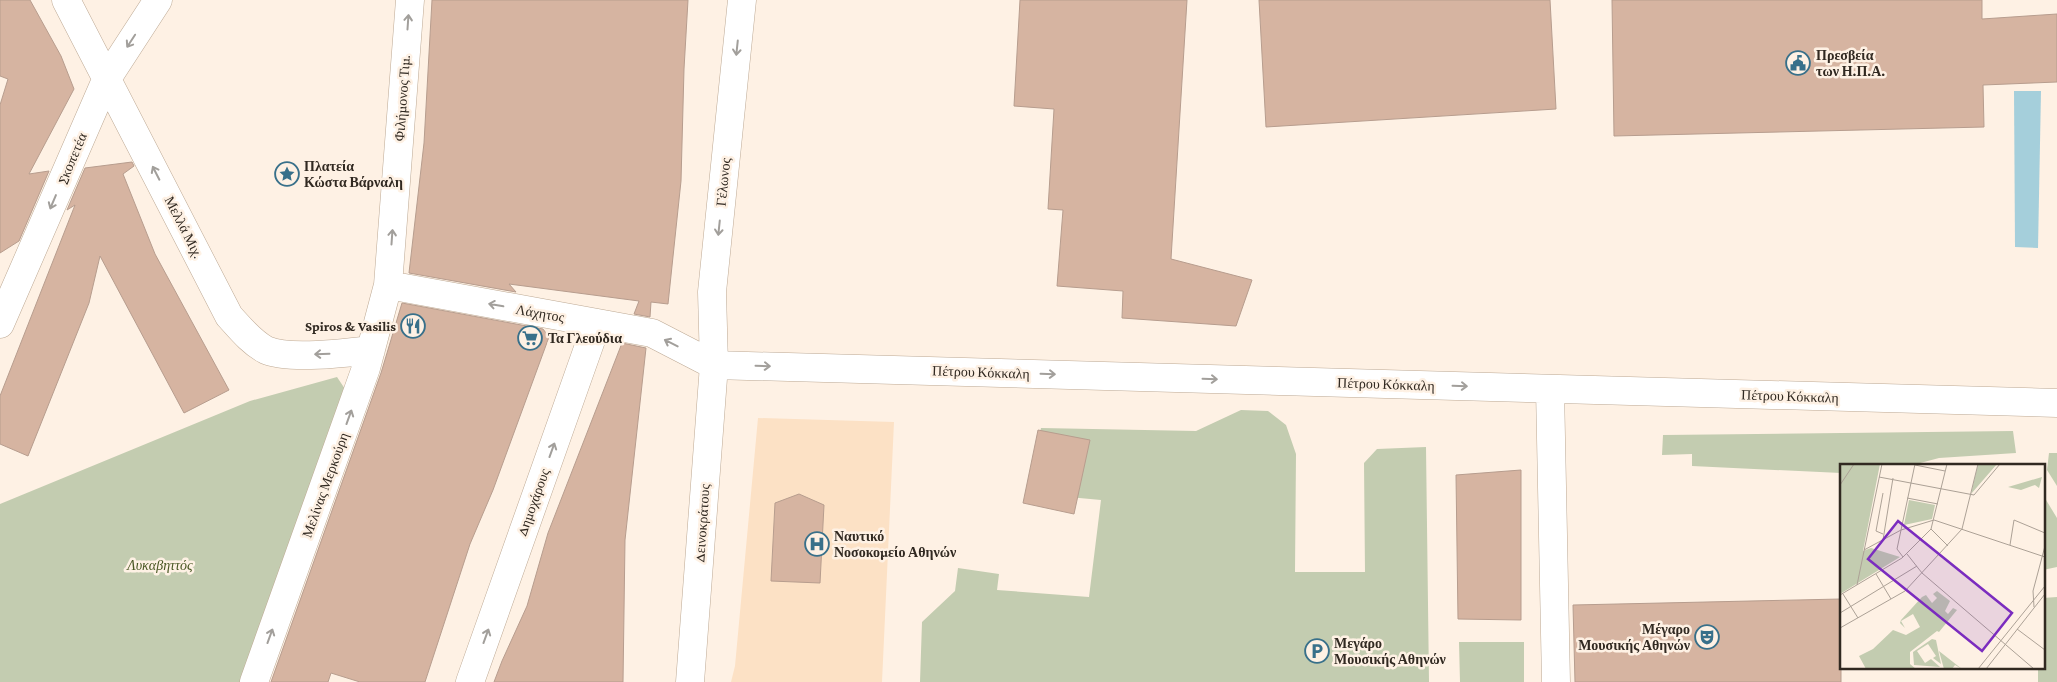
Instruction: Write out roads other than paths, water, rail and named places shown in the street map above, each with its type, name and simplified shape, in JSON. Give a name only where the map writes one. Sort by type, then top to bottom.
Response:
[{"type":"street","name":"Μελλά Μιχ.","points":[[66,0],[229,316],[254,342],[267,350],[278,353],[317,355],[371,350]]},
{"type":"street","name":"Σκοπετέα","points":[[0,324],[106,80],[158,0]]},
{"type":"street","name":"Φιλήμονος Τιμ.","points":[[388,285],[410,0]]},
{"type":"street","name":"Γέλωνος","points":[[714,365],[712,292],[742,0]]},
{"type":"street","name":"Λάχητος","points":[[388,285],[652,333],[714,365]]},
{"type":"street","name":"Μελίνας Μερκούρη","points":[[254,682],[366,368],[388,285]]},
{"type":"street","name":"Δημοχάρους","points":[[470,682],[597,323]]},
{"type":"street","name":"Πέτρου Κόκκαλη","points":[[714,365],[2057,403]]},
{"type":"street","name":"Δεινοκράτους","points":[[690,682],[714,365]]},
{"type":"street","points":[[1550,389],[1556,682]]},
{"type":"water","points":[[2014,91],[2041,91],[2038,248],[2015,247]]},
{"type":"place","name":"Πρεσβεία των Η.Π.Α.","points":[[1798,63]]},
{"type":"place","name":"Πλατεία Κώστα Βάρναλη","points":[[287,174]]},
{"type":"place","name":"Spiros & Vasilis","points":[[413,326]]},
{"type":"place","name":"Τα Γλεούδια","points":[[530,338]]},
{"type":"place","name":"Ναυτικό Νοσοκομείο Αθηνών","points":[[817,544]]},
{"type":"place","name":"Μέγαρο Μουσικής Αθηνών","points":[[1707,637]]},
{"type":"place","name":"Μεγάρο Μουσικής Αθηνών","points":[[1317,651]]},
{"type":"park label","name":"Λυκαβηττός","points":[[160,565]]}]
